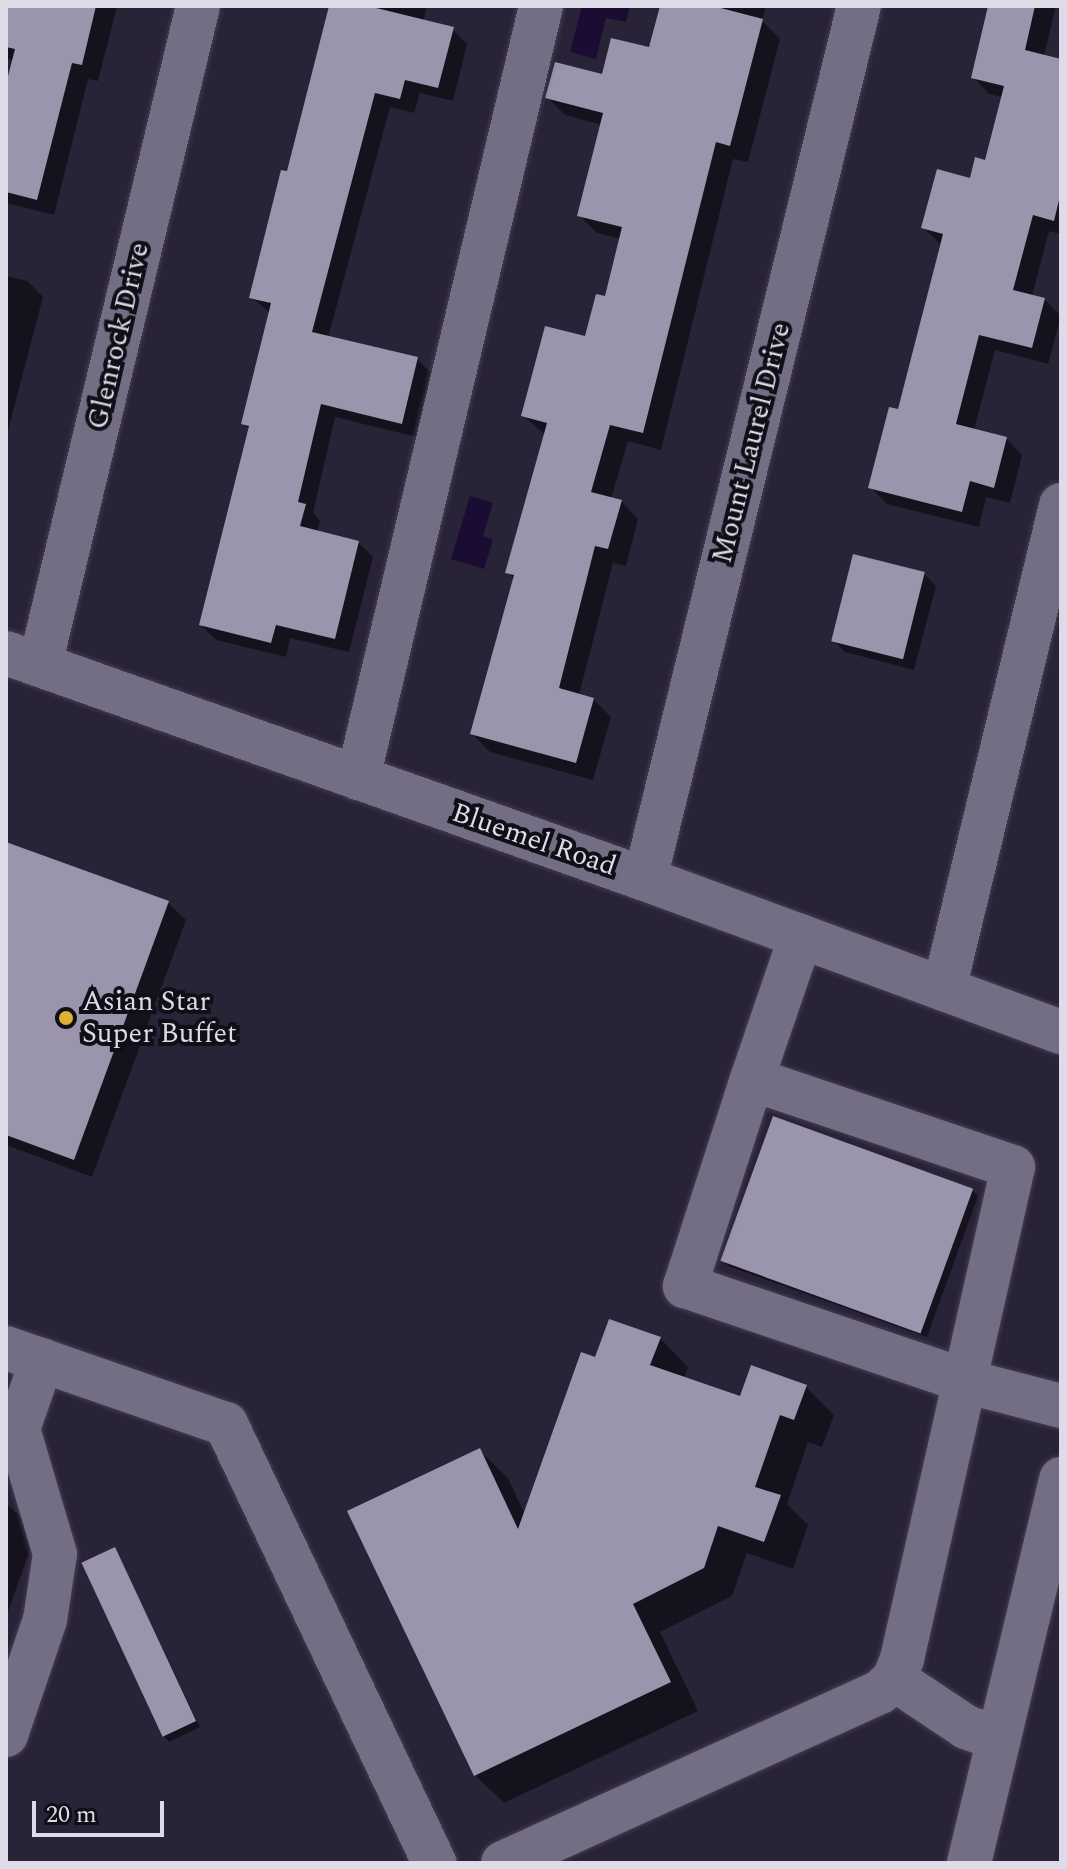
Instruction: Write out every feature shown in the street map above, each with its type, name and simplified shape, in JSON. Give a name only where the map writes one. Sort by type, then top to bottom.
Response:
[{"type":"street","name":"Glenrock Drive","points":[[23,659],[198,6]]},
{"type":"street","points":[[358,778],[541,6]]},
{"type":"street","name":"Mount Laurel Drive","points":[[645,879],[859,6]]},
{"type":"street","points":[[944,989],[1061,505]]},
{"type":"street","name":"Bluemel Road","points":[[23,659],[645,879],[1061,1032]]},
{"type":"street","points":[[801,936],[685,1286],[965,1381],[1061,1406]]},
{"type":"street","points":[[503,1863],[880,1692],[894,1679],[1013,1167],[752,1079]]},
{"type":"street","points":[[6,1735],[45,1620],[55,1554],[18,1429],[24,1354],[226,1424],[434,1863]]},
{"type":"street","points":[[969,1863],[1061,1479]]},
{"type":"street","points":[[894,1679],[966,1727],[999,1739]]},
{"type":"shaded area","points":[[582,6],[630,6],[626,22],[606,18],[596,59],[570,52]]},
{"type":"shaded area","points":[[470,496],[493,503],[483,536],[493,540],[484,569],[451,559]]},
{"type":"building","points":[[6,6],[96,6],[82,65],[72,63],[37,200],[6,192],[6,84],[15,49],[6,47]]},
{"type":"building","points":[[329,6],[368,6],[454,27],[438,88],[405,80],[400,99],[375,93],[312,332],[418,357],[402,424],[321,404],[298,502],[306,504],[300,526],[359,541],[335,639],[276,625],[271,643],[199,625],[249,426],[241,424],[271,303],[249,298],[281,170],[287,171]]},
{"type":"building","points":[[660,6],[713,6],[763,19],[730,146],[716,142],[643,433],[610,425],[591,492],[622,500],[608,549],[595,546],[559,688],[594,698],[576,763],[470,734],[514,575],[505,573],[547,423],[521,416],[545,326],[585,336],[596,294],[605,296],[622,227],[577,216],[603,113],[545,98],[555,62],[602,74],[611,38],[649,47]]},
{"type":"building","points":[[988,6],[1035,6],[1025,50],[1061,59],[1061,192],[1054,221],[1033,215],[1013,290],[1045,298],[1032,348],[979,335],[956,424],[1007,437],[994,488],[970,481],[962,512],[868,488],[889,407],[898,409],[943,234],[921,228],[937,169],[970,178],[975,157],[985,160],[1004,86],[971,78]]},
{"type":"building","points":[[853,554],[925,572],[903,659],[831,641]]},
{"type":"building","name":"Asian Star Super Buffet","points":[[6,842],[169,901],[74,1160],[6,1135]]},
{"type":"building","points":[[773,1116],[973,1189],[920,1334],[720,1261]]},
{"type":"building","points":[[609,1319],[661,1337],[650,1365],[740,1396],[751,1365],[807,1385],[794,1420],[780,1415],[755,1487],[781,1495],[764,1542],[718,1526],[704,1568],[633,1604],[671,1682],[474,1776],[347,1511],[480,1448],[518,1529],[581,1352],[595,1357]]},
{"type":"building","points":[[115,1547],[196,1721],[163,1737],[81,1563]]},
{"type":"place","name":"Asian Star Super Buffet","points":[[66,1018]]}]
